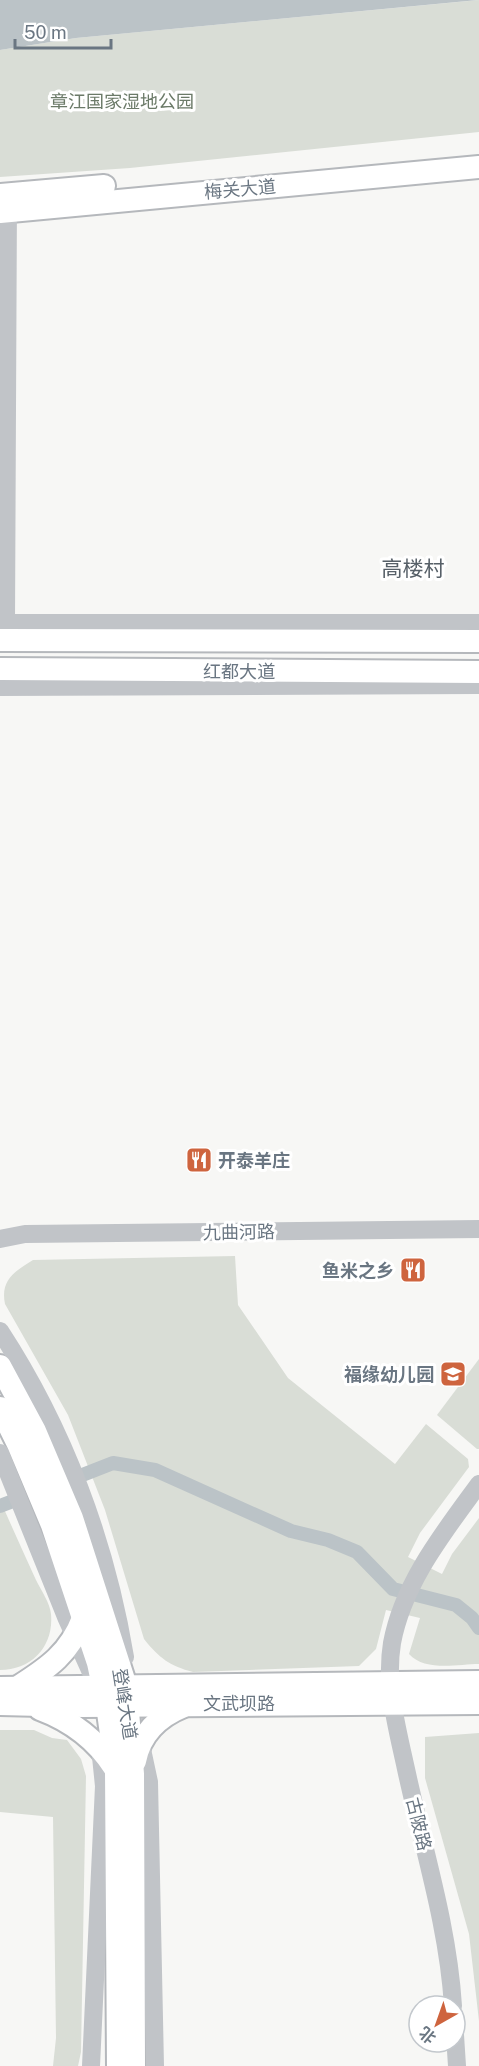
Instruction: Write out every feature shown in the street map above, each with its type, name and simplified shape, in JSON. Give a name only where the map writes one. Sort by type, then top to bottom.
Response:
[{"type":"main road","name":"梅关大道","points":[[4,203],[479,153]]},
{"type":"main road","name":"梅关大道","points":[[4,203],[479,167]]},
{"type":"main road","name":"红都大道","points":[[2,628],[479,641]]},
{"type":"main road","name":"红都大道","points":[[0,669],[479,672]]},
{"type":"main road","name":"登峰大道","points":[[0,1366],[26,1438],[108,1628],[124,1772],[134,2066]]},
{"type":"main road","name":"登峰大道","points":[[0,1407],[26,1438]]},
{"type":"main road","name":"登峰大道","points":[[63,1525],[79,1628],[116,1696]]},
{"type":"main road","points":[[79,1628],[58,1659],[14,1693],[68,1722],[100,1748],[124,1772],[149,1730],[165,1715],[196,1704]]},
{"type":"main road","points":[[108,1628],[125,1657],[147,1675],[176,1685]]},
{"type":"main road","name":"文武坝路","points":[[426,1693],[479,1682]]},
{"type":"main road","name":"文武坝路","points":[[116,1696],[176,1685],[426,1693],[479,1703]]},
{"type":"main road","name":"文武坝路","points":[[0,1704],[14,1693],[116,1696],[196,1704],[390,1693]]},
{"type":"main road","name":"登峰大道","points":[[118,2066],[124,1772]]},
{"type":"street","points":[[4,203],[2,628],[479,623]]},
{"type":"street","points":[[0,687],[479,685]]},
{"type":"street","name":"九曲河路","points":[[0,1239],[25,1234],[479,1229]]},
{"type":"street","points":[[0,1331],[18,1359],[26,1438],[63,1525],[118,1616],[125,1657],[100,1748],[104,1786],[92,2066]]},
{"type":"street","name":"古陂路","points":[[452,1994],[450,1959],[390,1693],[392,1642],[411,1589],[427,1557],[479,1484]]},
{"type":"street","points":[[116,1696],[141,1743],[149,1782],[155,2066]]},
{"type":"green space","name":"章江国家湿地公园","points":[[479,0],[479,132],[130,168],[0,177],[0,50],[76,38]]},
{"type":"green space","points":[[235,1256],[238,1305],[288,1378],[395,1464],[426,1424],[468,1459],[469,1467],[420,1533],[408,1557],[442,1574],[452,1554],[479,1518],[479,1664],[442,1666],[416,1660],[409,1654],[420,1618],[386,1610],[376,1649],[359,1666],[193,1672],[166,1660],[144,1639],[105,1510],[68,1415],[5,1304],[5,1289],[10,1277],[33,1260]]},
{"type":"green space","points":[[479,1359],[479,1449],[477,1449],[437,1415]]},
{"type":"green space","points":[[0,1500],[47,1601],[51,1614],[51,1626],[45,1646],[31,1661],[12,1669],[0,1670]]},
{"type":"green space","points":[[0,1730],[34,1730],[52,1738],[67,1740],[81,1759],[86,1776],[81,2052],[78,2066],[53,2066],[56,2038],[53,1817],[0,1812]]},
{"type":"green space","points":[[479,1733],[479,2021],[469,1934],[425,1778],[425,1737]]},
{"type":"shaded area","points":[[0,0],[478,0],[76,38],[0,50]]},
{"type":"waterway","points":[[67,1481],[113,1463],[155,1470],[291,1531],[328,1540],[357,1552],[393,1589],[456,1605],[472,1618],[479,1628]]},
{"type":"waterway","points":[[0,1506],[26,1496]]},
{"type":"place","name":"开泰羊庄","points":[[199,1160]]},
{"type":"place","name":"鱼米之乡","points":[[413,1270]]},
{"type":"place","name":"福缘幼儿园","points":[[453,1374]]},
{"type":"district","name":"高楼村","points":[[413,568]]}]
